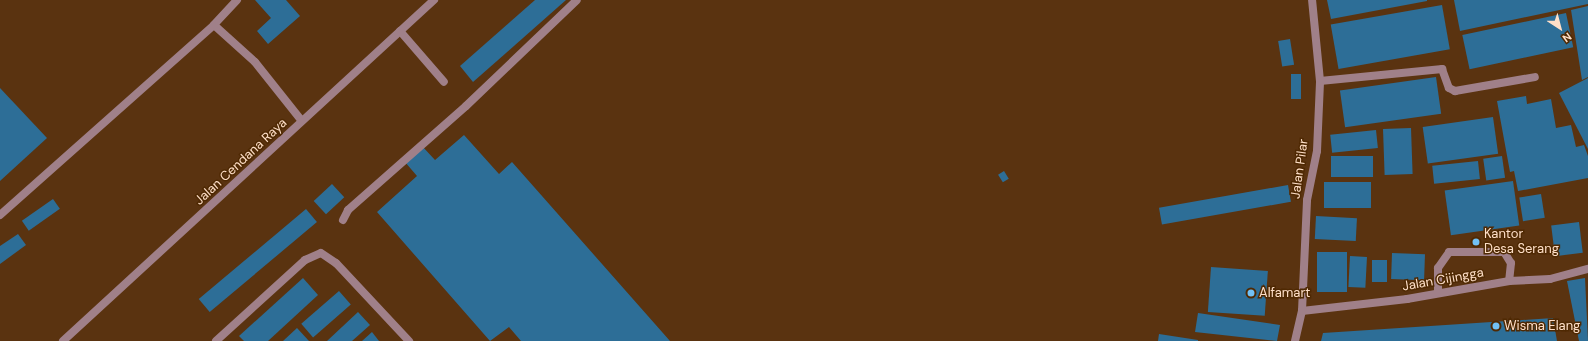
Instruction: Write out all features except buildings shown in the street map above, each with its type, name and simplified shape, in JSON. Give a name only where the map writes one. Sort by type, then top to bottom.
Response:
[{"type":"street","points":[[0,215],[214,25],[237,0]]},
{"type":"street","name":"Jalan Cendana Raya","points":[[63,341],[400,31],[424,3],[434,0]]},
{"type":"street","points":[[343,220],[348,210],[466,106],[577,0]]},
{"type":"street","name":"Jalan Pilar","points":[[1295,341],[1302,311],[1307,207],[1317,151],[1320,81],[1312,0]]},
{"type":"street","points":[[214,25],[255,62],[302,121]]},
{"type":"street","points":[[400,31],[444,82]]},
{"type":"street","points":[[1320,81],[1442,69],[1449,88],[1455,91],[1535,77]]},
{"type":"street","points":[[1438,293],[1438,268],[1449,252],[1504,252],[1510,263],[1509,281]]},
{"type":"street","points":[[216,341],[305,260],[321,253],[336,263],[409,341]]},
{"type":"street","name":"Jalan Cijingga","points":[[1302,311],[1438,293],[1509,281],[1550,279],[1588,269]]},
{"type":"place","name":"Kantor Desa Serang","points":[[1476,242]]},
{"type":"place","name":"Alfamart","points":[[1251,293]]},
{"type":"place","name":"Wisma Elang","points":[[1496,326]]}]
